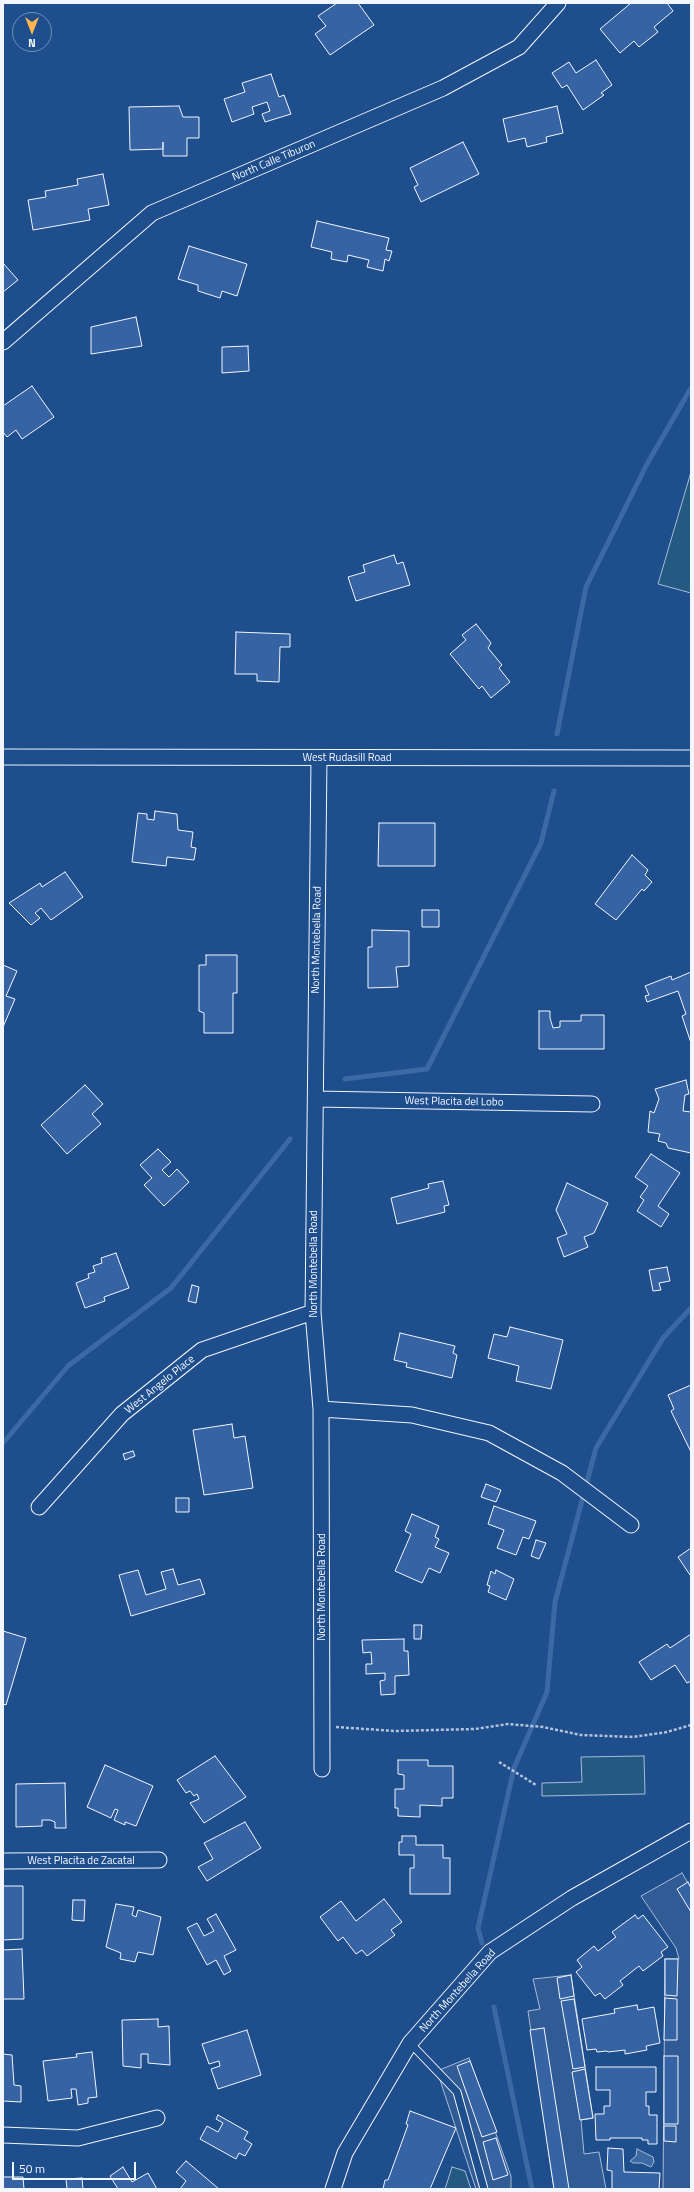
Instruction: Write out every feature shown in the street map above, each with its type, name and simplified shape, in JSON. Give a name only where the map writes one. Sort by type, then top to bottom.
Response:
[{"type":"street","name":"North Calle Tiburon","points":[[3,342],[152,213],[443,88],[519,47],[558,3]]},
{"type":"street","name":"West Rudasill Road","points":[[3,757],[691,758]]},
{"type":"street","name":"North Montebella Road","points":[[319,758],[313,1312],[322,1409],[322,1769]]},
{"type":"street","name":"West Placita del Lobo","points":[[316,1099],[592,1104]]},
{"type":"street","name":"West Angelo Place","points":[[39,1507],[122,1414],[202,1350],[313,1312]]},
{"type":"street","points":[[322,1409],[412,1415],[489,1433],[562,1473],[630,1525]]},
{"type":"street","name":"North Montebella Road","points":[[333,2189],[345,2153],[410,2043],[490,1952],[572,1898],[691,1831]]},
{"type":"street","name":"West Placita de Zacatal","points":[[3,1861],[159,1860]]},
{"type":"street","points":[[3,2136],[78,2138],[157,2118]]},
{"type":"lane","points":[[410,2043],[457,2092],[484,2189]]},
{"type":"path","points":[[322,1726],[396,1731],[475,1729],[508,1724],[544,1727],[581,1735],[633,1737],[667,1732],[691,1725]]},
{"type":"path","points":[[499,1762],[536,1785]]},
{"type":"shaded area","points":[[691,472],[691,593],[658,584]]},
{"type":"shaded area","points":[[644,1756],[645,1794],[542,1796],[542,1783],[582,1782],[581,1757]]},
{"type":"shaded area","points":[[682,1873],[691,1888],[691,2189],[663,2189],[665,1959],[679,1959],[676,1948],[641,1896]]},
{"type":"shaded area","points":[[571,1975],[593,2118],[581,2120],[584,2154],[599,2152],[606,2189],[554,2189],[528,2011],[540,2009],[533,1979]]},
{"type":"shaded area","points":[[469,2058],[511,2176],[511,2189],[476,2189],[437,2071]]},
{"type":"shaded area","points":[[637,2149],[653,2157],[654,2162],[651,2167],[642,2163],[633,2163],[630,2161],[636,2156]]},
{"type":"shaded area","points":[[452,2167],[465,2171],[471,2189],[445,2189]]},
{"type":"building","points":[[337,3],[358,3],[374,25],[330,55],[315,34],[326,26],[318,16]]},
{"type":"building","points":[[631,3],[667,3],[673,11],[654,27],[658,32],[639,47],[634,41],[620,53],[600,29]]},
{"type":"building","points":[[596,60],[612,85],[601,93],[604,95],[583,110],[567,85],[562,88],[552,73],[569,62],[576,73]]},
{"type":"building","points":[[271,74],[279,97],[284,95],[291,114],[265,122],[262,114],[270,111],[267,102],[252,107],[254,114],[232,122],[224,99],[245,92],[242,83]]},
{"type":"building","points":[[179,106],[183,117],[199,117],[199,138],[187,138],[187,156],[163,156],[163,149],[130,150],[129,107]]},
{"type":"building","points":[[557,106],[563,133],[546,137],[547,142],[527,147],[525,138],[508,142],[503,119]]},
{"type":"building","points":[[463,142],[479,174],[421,202],[414,187],[418,185],[410,168]]},
{"type":"building","points":[[103,174],[109,205],[88,209],[90,220],[33,230],[28,200],[46,197],[45,191],[78,185],[77,179]]},
{"type":"building","points":[[317,221],[389,238],[386,250],[392,251],[389,261],[385,259],[383,271],[367,267],[369,260],[348,255],[347,262],[331,259],[332,252],[311,247]]},
{"type":"building","points":[[189,246],[247,264],[237,296],[222,291],[220,298],[198,291],[198,285],[178,279]]},
{"type":"building","points":[[3,263],[18,280],[3,292]]},
{"type":"building","points":[[136,317],[142,346],[91,354],[91,327]]},
{"type":"building","points":[[248,346],[249,371],[222,373],[222,347]]},
{"type":"building","points":[[32,386],[54,417],[22,439],[16,430],[7,437],[3,432],[3,406]]},
{"type":"building","points":[[394,555],[397,564],[403,562],[410,585],[356,601],[348,577],[365,572],[363,565]]},
{"type":"building","points":[[476,624],[491,643],[488,648],[502,665],[499,668],[510,682],[491,698],[482,686],[479,689],[450,654],[466,640],[462,635]]},
{"type":"building","points":[[236,632],[290,634],[290,647],[280,647],[279,682],[257,681],[257,674],[235,674]]},
{"type":"building","points":[[155,811],[177,814],[178,830],[193,832],[191,847],[196,848],[194,860],[167,857],[166,866],[132,862],[138,813],[147,814],[147,819],[154,820]]},
{"type":"building","points":[[379,823],[435,823],[435,866],[378,866]]},
{"type":"building","points":[[632,855],[648,870],[645,875],[652,882],[644,891],[642,889],[616,920],[595,904]]},
{"type":"building","points":[[65,872],[83,897],[51,920],[41,908],[35,913],[40,918],[31,925],[9,903],[40,883],[42,887]]},
{"type":"building","points":[[422,910],[439,910],[439,927],[422,927]]},
{"type":"building","points":[[372,930],[409,931],[409,966],[396,967],[398,987],[368,988],[368,947],[372,947]]},
{"type":"building","points":[[206,955],[237,955],[237,993],[233,993],[233,1033],[204,1033],[204,1013],[199,1011],[199,965],[206,965]]},
{"type":"building","points":[[3,965],[17,971],[6,996],[15,999],[3,1027]]},
{"type":"building","points":[[691,972],[691,1043],[682,1016],[686,1014],[678,991],[647,1002],[645,996],[649,995],[645,986],[671,976],[672,980]]},
{"type":"building","points":[[539,1011],[550,1011],[550,1018],[553,1028],[560,1027],[560,1021],[581,1021],[581,1015],[604,1015],[604,1049],[539,1049]]},
{"type":"building","points":[[686,1080],[689,1094],[685,1095],[683,1111],[691,1112],[691,1153],[668,1148],[666,1143],[658,1141],[660,1134],[648,1132],[650,1111],[654,1113],[659,1099],[655,1089]]},
{"type":"building","points":[[85,1085],[103,1104],[92,1114],[101,1124],[67,1154],[41,1125]]},
{"type":"building","points":[[158,1149],[171,1162],[162,1170],[169,1177],[177,1169],[189,1182],[164,1206],[144,1185],[152,1178],[140,1165]]},
{"type":"building","points":[[651,1154],[680,1173],[658,1206],[669,1214],[661,1227],[637,1211],[644,1200],[640,1197],[648,1186],[635,1177]]},
{"type":"building","points":[[443,1181],[449,1205],[444,1206],[445,1212],[397,1224],[391,1198],[429,1188],[428,1184]]},
{"type":"building","points":[[567,1183],[608,1203],[594,1233],[584,1237],[588,1247],[564,1257],[557,1238],[567,1234],[556,1210]]},
{"type":"building","points":[[116,1253],[129,1288],[104,1297],[105,1301],[85,1308],[76,1283],[89,1278],[88,1274],[95,1272],[93,1266],[102,1263],[101,1258]]},
{"type":"building","points":[[667,1267],[670,1281],[659,1283],[661,1290],[653,1291],[649,1270]]},
{"type":"building","points":[[192,1285],[199,1287],[196,1303],[188,1301]]},
{"type":"building","points":[[510,1327],[563,1340],[551,1389],[516,1381],[519,1366],[488,1358],[494,1334],[507,1337]]},
{"type":"building","points":[[400,1333],[455,1346],[453,1353],[457,1355],[452,1378],[406,1367],[407,1363],[394,1360]]},
{"type":"building","points":[[691,1385],[691,1452],[671,1411],[674,1409],[668,1395]]},
{"type":"building","points":[[232,1424],[234,1438],[245,1436],[253,1488],[204,1495],[193,1430]]},
{"type":"building","points":[[133,1451],[135,1456],[125,1460],[123,1454]]},
{"type":"building","points":[[486,1484],[501,1490],[496,1502],[481,1497]]},
{"type":"building","points":[[176,1498],[189,1498],[189,1512],[176,1512]]},
{"type":"building","points":[[494,1506],[536,1521],[529,1539],[523,1537],[516,1555],[497,1548],[504,1530],[488,1524]]},
{"type":"building","points":[[412,1514],[439,1526],[435,1537],[439,1539],[435,1547],[449,1553],[440,1573],[429,1568],[422,1583],[395,1571],[411,1534],[405,1531]]},
{"type":"building","points":[[536,1540],[546,1543],[539,1559],[531,1556]]},
{"type":"building","points":[[691,1548],[691,1575],[690,1575],[678,1557]]},
{"type":"building","points":[[173,1569],[178,1585],[200,1579],[205,1594],[131,1616],[119,1575],[138,1570],[146,1595],[166,1589],[161,1572]]},
{"type":"building","points":[[496,1570],[514,1579],[506,1600],[488,1592],[490,1586],[487,1585],[491,1571],[495,1574]]},
{"type":"building","points":[[414,1625],[422,1625],[421,1639],[414,1639]]},
{"type":"building","points":[[3,1631],[26,1638],[6,1705],[3,1704]]},
{"type":"building","points":[[691,1634],[691,1681],[687,1683],[675,1665],[651,1680],[639,1662],[667,1644],[670,1648]]},
{"type":"building","points":[[404,1639],[404,1651],[408,1651],[409,1675],[395,1676],[395,1694],[381,1695],[380,1681],[385,1680],[385,1673],[366,1674],[366,1664],[372,1664],[371,1652],[363,1653],[362,1640]]},
{"type":"building","points":[[215,1756],[246,1797],[204,1823],[190,1803],[199,1799],[197,1794],[194,1796],[190,1791],[186,1793],[177,1780]]},
{"type":"building","points":[[398,1760],[428,1760],[428,1766],[453,1766],[453,1798],[442,1798],[442,1806],[420,1805],[420,1817],[398,1816],[398,1808],[395,1808],[395,1789],[404,1789],[404,1775],[398,1774]]},
{"type":"building","points":[[105,1765],[153,1786],[136,1826],[125,1822],[125,1825],[114,1820],[118,1810],[115,1809],[111,1818],[87,1807]]},
{"type":"building","points":[[65,1783],[66,1828],[55,1828],[55,1822],[50,1820],[42,1820],[42,1826],[16,1827],[16,1784]]},
{"type":"building","points":[[245,1822],[261,1848],[207,1881],[198,1867],[213,1859],[204,1843]]},
{"type":"building","points":[[402,1836],[416,1836],[416,1845],[443,1845],[443,1858],[450,1858],[450,1894],[410,1894],[410,1868],[414,1868],[414,1855],[399,1855],[399,1842],[402,1842]]},
{"type":"building","points":[[688,1882],[691,1888],[691,1912],[677,1889]]},
{"type":"building","points":[[3,1886],[23,1886],[23,1939],[3,1940]]},
{"type":"building","points":[[384,1899],[402,1922],[391,1930],[395,1935],[367,1956],[362,1950],[356,1954],[343,1937],[338,1941],[320,1917],[341,1901],[356,1921]]},
{"type":"building","points":[[73,1900],[85,1900],[84,1921],[72,1920]]},
{"type":"building","points":[[116,1904],[134,1907],[132,1915],[136,1917],[138,1910],[161,1917],[153,1955],[138,1952],[135,1962],[120,1959],[121,1953],[106,1947]]},
{"type":"building","points":[[216,1914],[236,1950],[224,1956],[231,1971],[224,1975],[216,1960],[207,1965],[187,1928],[197,1923],[204,1936],[214,1931],[207,1919]]},
{"type":"building","points":[[635,1915],[638,1919],[643,1915],[668,1947],[661,1952],[663,1956],[643,1971],[639,1966],[620,1981],[623,1985],[605,1999],[600,1993],[595,1996],[576,1972],[582,1967],[577,1960],[594,1946],[598,1951],[616,1937],[612,1932]]},
{"type":"building","points":[[22,1949],[24,1999],[3,1999],[3,1950]]},
{"type":"building","points":[[665,1959],[678,1959],[677,1996],[665,1995]]},
{"type":"building","points":[[571,1975],[574,1996],[560,1999],[557,1978]]},
{"type":"building","points":[[665,1998],[677,1999],[677,2040],[664,2040]]},
{"type":"building","points":[[574,1999],[585,2067],[573,2069],[561,2001]]},
{"type":"building","points":[[637,2005],[638,2010],[654,2007],[660,2043],[646,2046],[647,2050],[625,2054],[625,2050],[597,2052],[596,2049],[587,2050],[582,2019],[615,2013],[614,2009]]},
{"type":"building","points":[[158,2019],[158,2027],[169,2026],[170,2065],[148,2063],[148,2054],[141,2054],[141,2068],[123,2066],[122,2020]]},
{"type":"building","points":[[544,2028],[569,2189],[554,2189],[530,2030]]},
{"type":"building","points":[[247,2030],[261,2075],[218,2089],[211,2069],[220,2066],[219,2061],[209,2064],[202,2044]]},
{"type":"building","points":[[92,2052],[97,2097],[88,2098],[88,2103],[78,2105],[76,2089],[71,2089],[72,2098],[48,2101],[43,2061],[77,2057],[76,2054]]},
{"type":"building","points":[[3,2054],[12,2055],[14,2085],[21,2086],[21,2102],[3,2101]]},
{"type":"building","points":[[664,2056],[678,2056],[678,2124],[664,2124]]},
{"type":"building","points":[[470,2061],[497,2132],[482,2137],[457,2066]]},
{"type":"building","points":[[596,2067],[656,2067],[656,2092],[646,2092],[646,2106],[649,2106],[649,2115],[657,2115],[657,2144],[648,2144],[648,2140],[642,2140],[642,2138],[610,2138],[610,2140],[596,2140],[595,2114],[604,2114],[604,2106],[610,2106],[610,2090],[596,2090]]},
{"type":"building","points":[[585,2069],[593,2118],[580,2120],[572,2072]]},
{"type":"building","points":[[410,2111],[456,2128],[430,2189],[383,2189],[385,2180],[388,2180],[408,2125],[406,2124]]},
{"type":"building","points":[[218,2115],[248,2132],[244,2139],[252,2144],[245,2156],[239,2153],[236,2159],[200,2139],[207,2126],[218,2132],[223,2123],[216,2119]]},
{"type":"building","points":[[664,2126],[676,2126],[676,2142],[664,2141]]},
{"type":"building","points":[[496,2138],[508,2175],[493,2180],[483,2142]]},
{"type":"building","points":[[608,2148],[623,2149],[624,2172],[660,2173],[659,2189],[612,2189],[612,2171],[607,2170]]},
{"type":"building","points":[[186,2161],[219,2189],[180,2189],[186,2181],[176,2172]]},
{"type":"building","points":[[123,2167],[132,2182],[148,2173],[157,2189],[118,2189],[110,2176]]},
{"type":"building","points":[[3,2177],[23,2177],[24,2189],[3,2189]]},
{"type":"building","points":[[82,2178],[83,2189],[67,2189],[66,2179]]},
{"type":"waterway","points":[[557,734],[586,587],[647,464],[691,388]]},
{"type":"waterway","points":[[345,1079],[427,1069],[541,843],[554,791]]},
{"type":"waterway","points":[[3,1443],[68,1366],[171,1288],[290,1139]]},
{"type":"waterway","points":[[482,1943],[478,1928],[514,1768],[547,1692],[555,1602],[596,1448],[663,1338],[691,1308]]},
{"type":"waterway","points":[[494,2007],[532,2189]]}]
